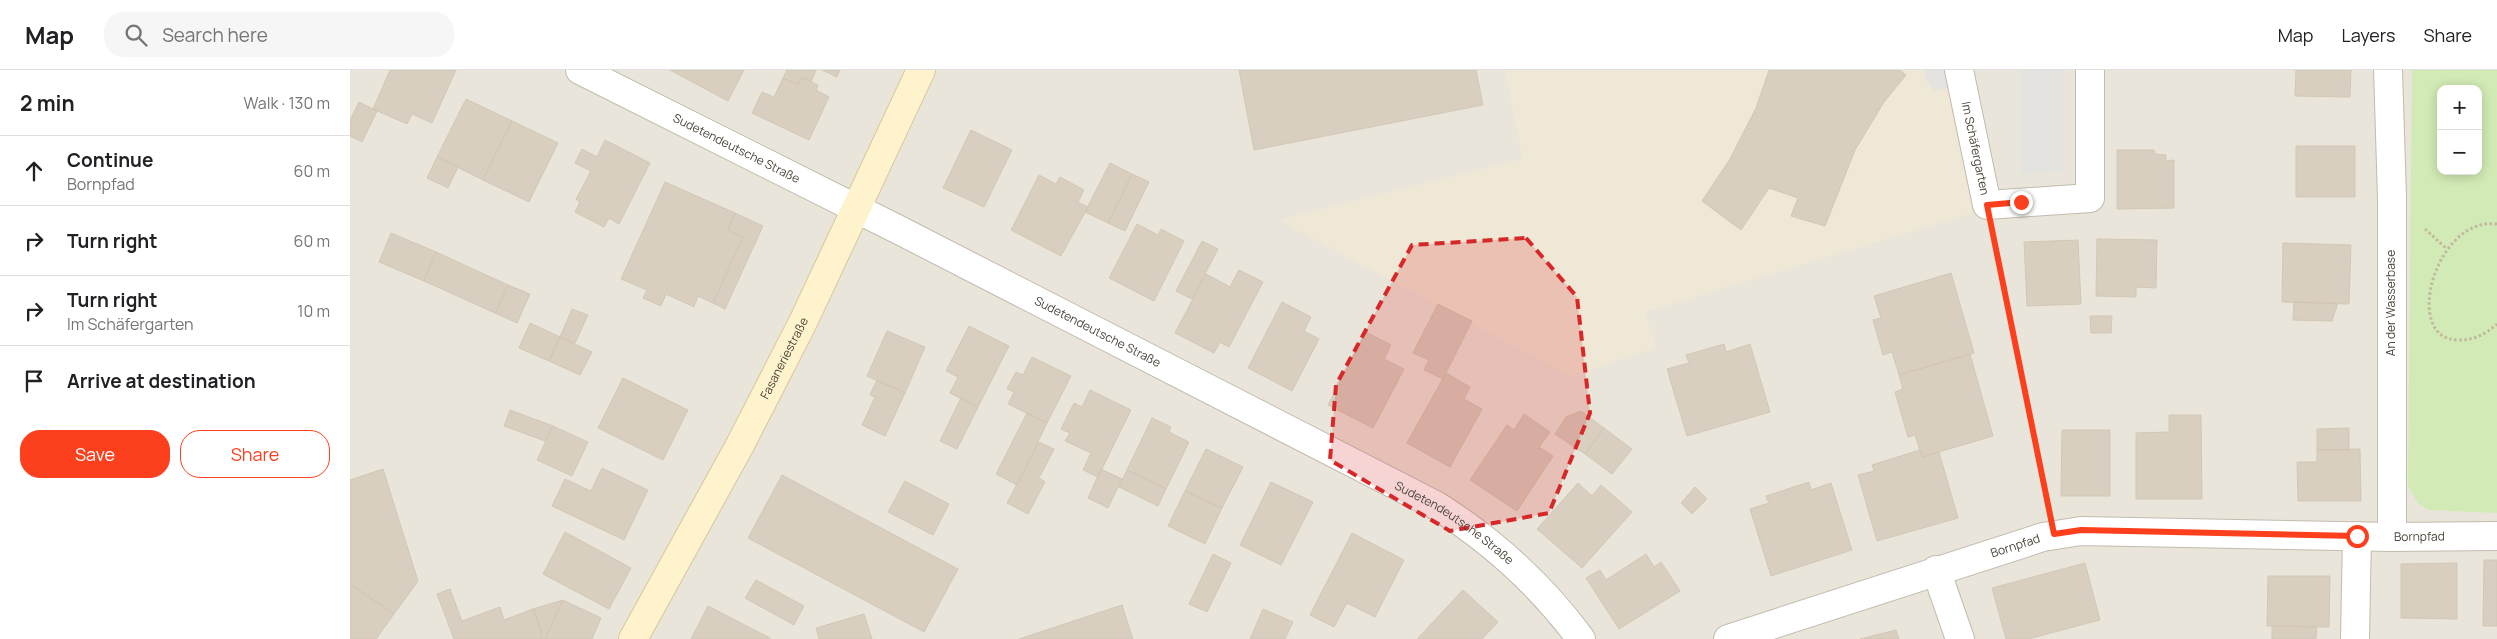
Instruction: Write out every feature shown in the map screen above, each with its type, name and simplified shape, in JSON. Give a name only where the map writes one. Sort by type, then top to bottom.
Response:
[{"type":"street","name":"Sudetendeutsche Straße","points":[[580,70],[855,208],[1437,506],[1471,528],[1504,553],[1539,588],[1581,639]]},
{"type":"street","name":"Fasaneriestraße","points":[[633,639],[740,444],[799,330],[921,70]]},
{"type":"street","name":"Im Schäfergarten","points":[[1959,70],[1987,205],[2090,198],[2090,70]]},
{"type":"street","name":"An der Wasserbase","points":[[2388,70],[2392,198],[2392,537]]},
{"type":"street","name":"Bornpfad","points":[[1728,639],[1936,570],[2054,534],[2081,530],[2392,537],[2497,536]]},
{"type":"street","points":[[2355,639],[2357,536]]},
{"type":"street","points":[[1936,570],[1960,639]]},
{"type":"path","points":[[1987,205],[2054,534]]},
{"type":"path","points":[[2497,224],[2486,224],[2458,236],[2436,267],[2428,298],[2432,322],[2443,337],[2454,340],[2475,338],[2497,324]]},
{"type":"highlighted area","points":[[1526,238],[1577,297],[1590,413],[1549,513],[1450,531],[1330,460],[1336,385],[1412,245]]},
{"type":"shaded area","points":[[350,70],[2497,70],[2497,639],[350,639]]},
{"type":"shaded area","points":[[1505,70],[1951,70],[1980,211],[1645,312],[1656,348],[1570,376],[1279,220],[1523,159]]},
{"type":"shaded area","points":[[1924,70],[1959,70],[1962,85],[1934,91],[1926,79]]},
{"type":"shaded area","points":[[2019,70],[2063,70],[2063,172],[2021,174]]},
{"type":"green space","points":[[2412,70],[2497,70],[2497,513],[2428,510],[2418,503],[2408,486]]},
{"type":"building","points":[[390,70],[456,70],[432,123],[412,114],[407,124],[373,109]]},
{"type":"building","points":[[670,70],[744,70],[728,101]]},
{"type":"building","points":[[787,70],[816,70],[811,82],[802,77],[798,85],[783,78]]},
{"type":"building","points":[[822,70],[840,70],[837,77]]},
{"type":"building","points":[[1239,70],[1476,70],[1483,105],[1254,150]]},
{"type":"building","points":[[1769,70],[1900,70],[1906,75],[1884,102],[1855,150],[1825,226],[1791,216],[1798,198],[1769,188],[1741,230],[1702,201],[1730,159],[1756,108]]},
{"type":"building","points":[[2296,70],[2351,70],[2350,97],[2295,96]]},
{"type":"building","points":[[802,77],[818,85],[816,90],[829,97],[809,140],[752,113],[762,92],[774,97],[783,78],[798,85]]},
{"type":"building","points":[[466,99],[512,121],[483,180],[437,157]]},
{"type":"building","points":[[359,102],[377,111],[362,142],[350,136],[350,120]]},
{"type":"building","points":[[512,121],[558,143],[529,202],[483,180]]},
{"type":"building","points":[[971,130],[1012,150],[984,207],[943,188]]},
{"type":"building","points":[[605,140],[650,163],[619,224],[609,218],[604,227],[575,212],[580,202],[576,199],[591,171],[575,163],[582,149],[597,157]]},
{"type":"building","points":[[2296,146],[2355,146],[2355,197],[2296,197]]},
{"type":"building","points":[[2117,150],[2154,150],[2155,154],[2166,155],[2166,161],[2174,160],[2174,208],[2117,209]]},
{"type":"building","points":[[437,157],[458,167],[448,188],[427,178]]},
{"type":"building","points":[[1110,163],[1132,174],[1108,223],[1085,212]]},
{"type":"building","points":[[1132,174],[1149,182],[1125,231],[1108,223]]},
{"type":"building","points":[[1039,175],[1056,184],[1060,177],[1084,190],[1078,202],[1088,207],[1061,256],[1011,230]]},
{"type":"building","points":[[665,182],[735,213],[728,230],[743,237],[713,303],[698,296],[694,307],[666,294],[661,306],[643,298],[647,290],[621,279]]},
{"type":"building","points":[[735,213],[763,226],[725,309],[713,303],[743,237],[728,230]]},
{"type":"building","points":[[1137,224],[1158,235],[1161,229],[1184,241],[1154,301],[1109,278]]},
{"type":"building","points":[[391,233],[436,252],[424,281],[379,262]]},
{"type":"building","points":[[2097,239],[2157,240],[2156,288],[2136,287],[2136,297],[2096,296]]},
{"type":"building","points":[[2078,240],[2081,304],[2027,306],[2024,242]]},
{"type":"building","points":[[1202,241],[1218,249],[1192,299],[1176,291]]},
{"type":"building","points":[[2283,243],[2351,245],[2349,304],[2282,302]]},
{"type":"building","points":[[436,252],[508,285],[495,313],[424,281]]},
{"type":"building","points":[[1239,270],[1263,282],[1229,347],[1220,342],[1214,353],[1175,333],[1206,274],[1230,287]]},
{"type":"building","points":[[1951,273],[1974,353],[1899,375],[1892,352],[1883,355],[1873,320],[1881,318],[1874,296]]},
{"type":"building","points":[[508,285],[530,294],[517,323],[495,313]]},
{"type":"building","points":[[1282,302],[1311,317],[1304,331],[1319,339],[1292,391],[1248,368]]},
{"type":"building","points":[[2294,302],[2338,303],[2332,321],[2293,320]]},
{"type":"building","points":[[1438,304],[1472,321],[1443,379],[1424,370],[1429,360],[1413,353]]},
{"type":"building","points":[[572,309],[588,315],[575,343],[560,337]]},
{"type":"building","points":[[2090,316],[2112,316],[2111,333],[2091,333]]},
{"type":"building","points":[[530,323],[560,337],[549,361],[519,348]]},
{"type":"building","points":[[969,326],[1009,346],[978,407],[950,393],[958,377],[946,371]]},
{"type":"building","points":[[887,331],[925,347],[905,393],[867,376]]},
{"type":"building","points":[[1366,332],[1391,345],[1384,359],[1404,369],[1373,428],[1328,405]]},
{"type":"building","points":[[560,337],[592,352],[580,375],[549,361]]},
{"type":"building","points":[[1724,344],[1726,352],[1750,344],[1770,412],[1687,436],[1667,369],[1689,363],[1686,355]]},
{"type":"building","points":[[1970,354],[1993,436],[1922,457],[1915,435],[1908,437],[1895,392],[1903,389],[1899,375]]},
{"type":"building","points":[[1032,357],[1071,376],[1047,423],[1008,404],[1014,392],[1007,389],[1016,372],[1023,375]]},
{"type":"building","points":[[1446,373],[1470,387],[1464,399],[1482,409],[1450,467],[1407,443]]},
{"type":"building","points":[[623,378],[688,410],[663,460],[598,428]]},
{"type":"building","points":[[877,380],[905,393],[885,436],[862,425],[875,397],[870,395]]},
{"type":"building","points":[[1090,390],[1131,410],[1098,477],[1083,470],[1091,453],[1065,441],[1070,433],[1061,429],[1074,403],[1082,407]]},
{"type":"building","points":[[961,398],[978,407],[957,449],[940,441]]},
{"type":"building","points":[[510,410],[553,426],[545,441],[504,426]]},
{"type":"building","points":[[1581,411],[1604,428],[1585,454],[1555,434],[1566,417]]},
{"type":"building","points":[[1027,413],[1047,423],[1017,485],[996,474]]},
{"type":"building","points":[[1524,414],[1550,432],[1539,447],[1553,456],[1517,511],[1470,480],[1507,425],[1514,430]]},
{"type":"building","points":[[2169,415],[2201,415],[2202,499],[2136,499],[2136,433],[2169,432]]},
{"type":"building","points":[[1152,418],[1171,427],[1169,432],[1189,442],[1166,489],[1127,470]]},
{"type":"building","points":[[553,426],[588,442],[572,476],[537,460]]},
{"type":"building","points":[[1604,428],[1632,449],[1612,474],[1585,454]]},
{"type":"building","points":[[2349,428],[2349,450],[2317,450],[2317,429]]},
{"type":"building","points":[[2062,430],[2110,430],[2110,496],[2061,496]]},
{"type":"building","points":[[1039,442],[1054,449],[1039,478],[1045,482],[1028,514],[1007,503]]},
{"type":"building","points":[[1206,449],[1243,467],[1222,508],[1185,491]]},
{"type":"building","points":[[2360,449],[2361,501],[2298,501],[2297,462],[2317,462],[2317,450]]},
{"type":"building","points":[[1920,450],[1922,457],[1939,452],[1958,518],[1877,541],[1858,475],[1874,471],[1872,465]]},
{"type":"building","points":[[602,468],[648,490],[624,540],[552,506],[565,479],[591,491]]},
{"type":"building","points":[[383,469],[418,581],[394,614],[350,584],[350,480]]},
{"type":"building","points":[[1101,469],[1122,479],[1108,508],[1088,498]]},
{"type":"building","points":[[1127,470],[1166,489],[1158,506],[1119,487]]},
{"type":"building","points":[[782,475],[958,569],[924,632],[748,538]]},
{"type":"building","points":[[905,481],[949,504],[933,535],[888,512]]},
{"type":"building","points":[[1271,482],[1313,502],[1281,565],[1240,545]]},
{"type":"building","points":[[1809,482],[1811,490],[1831,483],[1852,550],[1771,576],[1750,509],[1769,503],[1766,496]]},
{"type":"building","points":[[1578,483],[1592,496],[1601,485],[1632,512],[1582,568],[1537,529]]},
{"type":"building","points":[[1695,487],[1707,499],[1692,514],[1681,503]]},
{"type":"building","points":[[1185,491],[1222,508],[1205,544],[1168,526]]},
{"type":"building","points":[[565,532],[631,568],[609,609],[543,574]]},
{"type":"building","points":[[1352,533],[1404,560],[1375,617],[1347,603],[1334,627],[1310,615]]},
{"type":"building","points":[[1213,554],[1231,563],[1207,612],[1189,604]]},
{"type":"building","points":[[1646,554],[1654,567],[1661,562],[1680,591],[1619,629],[1586,578],[1600,570],[1606,580]]},
{"type":"building","points":[[2484,560],[2497,560],[2497,626],[2483,626]]},
{"type":"building","points":[[2085,563],[2100,620],[2028,639],[2006,639],[1992,588]]},
{"type":"building","points":[[2457,563],[2457,619],[2401,618],[2401,564]]},
{"type":"building","points":[[2268,576],[2330,576],[2329,627],[2267,626]]},
{"type":"building","points":[[756,580],[804,606],[794,625],[745,598]]},
{"type":"building","points":[[350,584],[394,614],[376,639],[350,639]]},
{"type":"building","points":[[450,589],[462,621],[500,607],[504,620],[533,609],[542,632],[540,639],[454,639],[437,594]]},
{"type":"building","points":[[1463,590],[1498,622],[1482,639],[1417,639]]},
{"type":"building","points":[[563,600],[601,618],[592,639],[545,639]]},
{"type":"building","points":[[563,600],[545,639],[540,639],[542,632],[533,609]]},
{"type":"building","points":[[1122,605],[1133,639],[1019,639]]},
{"type":"building","points":[[708,606],[770,638],[770,639],[691,639]]},
{"type":"building","points":[[1263,609],[1293,622],[1285,639],[1250,639]]},
{"type":"building","points":[[864,614],[872,639],[819,639],[816,628]]},
{"type":"building","points":[[2272,626],[2317,627],[2316,639],[2272,639]]},
{"type":"building","points":[[1896,630],[1899,639],[1860,639]]},
{"type":"route","points":[[2021,202],[1987,205],[2054,534],[2081,530],[2357,536]]}]
